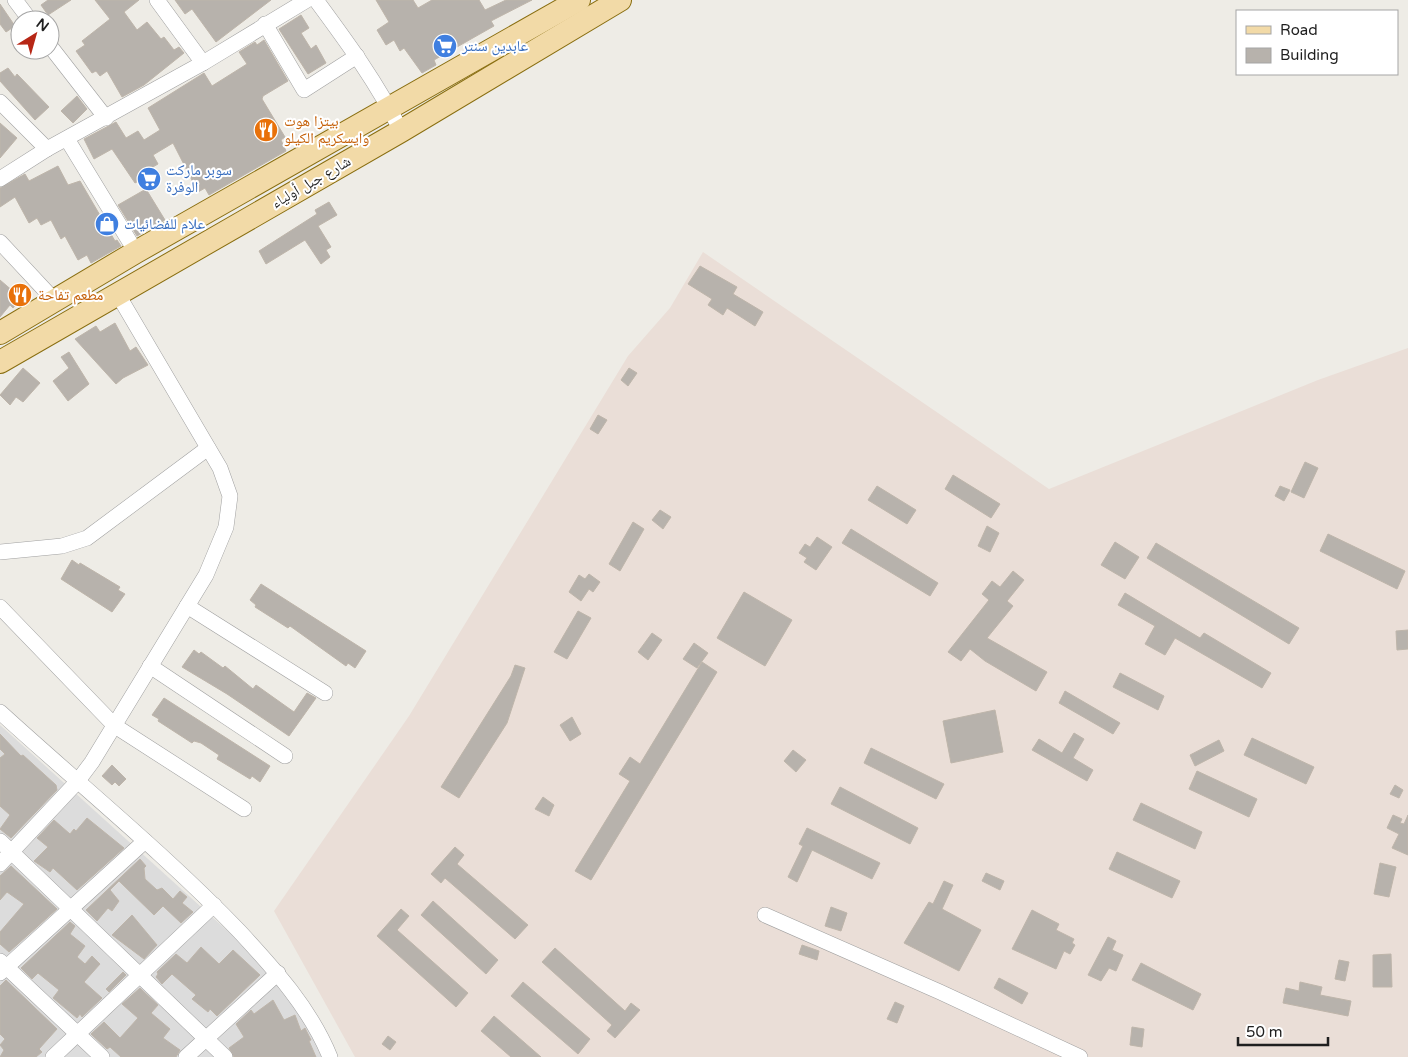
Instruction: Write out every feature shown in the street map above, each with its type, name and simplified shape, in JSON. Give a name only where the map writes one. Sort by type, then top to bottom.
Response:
[{"type":"main road","name":"شارع جبل أولياء","points":[[3,326],[55,300],[389,107],[579,0]]},
{"type":"main road","name":"شارع جبل أولياء","points":[[0,362],[401,131],[620,0]]},
{"type":"street","points":[[157,0],[203,63]]},
{"type":"street","points":[[0,179],[47,149],[203,63],[307,0]]},
{"type":"street","points":[[316,0],[357,56],[389,107],[401,131]]},
{"type":"street","points":[[266,24],[304,90],[357,56]]},
{"type":"street","points":[[60,59],[106,118]]},
{"type":"street","points":[[0,102],[47,149]]},
{"type":"street","points":[[67,139],[136,252]]},
{"type":"street","points":[[0,242],[55,300]]},
{"type":"street","points":[[0,864],[77,782],[115,726],[206,575],[226,527],[230,496],[220,468],[117,293]]},
{"type":"street","points":[[0,552],[62,546],[87,538],[208,448]]},
{"type":"street","points":[[187,606],[324,693]]},
{"type":"street","points":[[0,607],[115,726],[244,809]]},
{"type":"street","points":[[150,666],[286,756]]},
{"type":"street","points":[[0,712],[214,905],[278,973],[312,1019],[330,1057]]},
{"type":"street","points":[[0,841],[225,1057]]},
{"type":"street","points":[[102,1057],[2,967],[145,841]]},
{"type":"street","points":[[53,1057],[214,905]]},
{"type":"street","points":[[765,915],[940,992],[1080,1057]]},
{"type":"street","points":[[186,1057],[278,973]]},
{"type":"shaded area","points":[[703,252],[1049,489],[1318,380],[1408,348],[1408,1057],[355,1057],[274,911],[409,716],[628,356],[670,308]]},
{"type":"shaded area","points":[[0,725],[242,944],[314,1029],[322,1057],[0,1057]]},
{"type":"building","points":[[48,0],[71,0],[56,10],[44,10],[41,5]]},
{"type":"building","points":[[95,0],[139,0],[124,12],[137,30],[147,22],[161,39],[164,37],[174,50],[179,47],[184,53],[144,85],[122,97],[107,71],[100,76],[96,71],[92,73],[76,51],[85,45],[82,41],[110,19]]},
{"type":"building","points":[[175,0],[271,0],[216,42],[192,9],[185,14]]},
{"type":"building","points":[[376,0],[413,0],[418,8],[432,0],[479,0],[485,10],[506,0],[532,0],[491,21],[494,26],[434,60],[436,65],[422,73],[404,48],[400,51],[394,40],[386,45],[377,30],[389,22]]},
{"type":"building","points":[[0,4],[10,19],[10,29],[6,32],[0,24]]},
{"type":"building","points":[[301,15],[309,28],[301,33],[311,49],[316,45],[326,63],[308,74],[279,29]]},
{"type":"building","points":[[264,40],[288,81],[263,96],[262,99],[285,137],[281,140],[286,151],[209,195],[205,188],[198,192],[173,143],[153,155],[158,164],[151,168],[154,172],[135,183],[112,149],[94,159],[84,139],[116,122],[126,138],[138,131],[144,140],[160,130],[148,108],[204,73],[212,86],[247,64],[239,52],[255,42],[257,45]]},
{"type":"building","points":[[8,68],[15,77],[17,74],[49,107],[35,120],[0,81],[0,73]]},
{"type":"building","points":[[77,96],[87,109],[73,123],[61,111]]},
{"type":"building","points":[[0,123],[17,138],[0,158]]},
{"type":"building","points":[[58,166],[68,185],[80,181],[115,241],[117,240],[121,246],[91,263],[87,255],[78,260],[65,236],[61,239],[51,220],[41,225],[37,218],[29,223],[15,197],[0,207],[0,188],[25,174],[29,181]]},
{"type":"building","points":[[146,189],[165,220],[137,236],[118,205]]},
{"type":"building","points":[[329,202],[337,215],[318,226],[331,247],[326,250],[330,257],[321,264],[305,240],[266,264],[259,251],[317,214],[315,210]]},
{"type":"building","points":[[700,266],[737,287],[733,294],[763,312],[755,326],[727,308],[723,315],[708,305],[712,299],[688,284]]},
{"type":"building","points":[[0,280],[21,298],[13,308],[10,305],[0,317]]},
{"type":"building","points":[[115,323],[130,351],[136,347],[148,365],[123,378],[116,384],[75,339],[96,326],[100,332]]},
{"type":"building","points":[[69,352],[89,384],[68,401],[53,381],[69,368],[61,357]]},
{"type":"building","points":[[23,368],[40,383],[23,402],[16,397],[10,405],[0,395]]},
{"type":"building","points":[[629,368],[637,373],[628,386],[621,380]]},
{"type":"building","points":[[598,415],[607,420],[598,434],[590,429]]},
{"type":"building","points":[[1305,462],[1318,468],[1304,498],[1291,492]]},
{"type":"building","points":[[953,475],[1000,504],[991,518],[945,489]]},
{"type":"building","points":[[877,486],[916,510],[907,524],[868,500]]},
{"type":"building","points":[[1280,486],[1290,490],[1284,501],[1275,496]]},
{"type":"building","points":[[660,510],[671,517],[663,529],[652,520]]},
{"type":"building","points":[[633,522],[644,529],[620,571],[609,564]]},
{"type":"building","points":[[987,526],[999,533],[990,552],[978,546]]},
{"type":"building","points":[[851,529],[938,583],[930,596],[842,543]]},
{"type":"building","points":[[1328,534],[1405,571],[1397,589],[1320,551]]},
{"type":"building","points":[[817,537],[832,547],[816,570],[804,562],[807,558],[799,553],[805,544],[810,547]]},
{"type":"building","points":[[1115,542],[1139,557],[1125,579],[1101,565]]},
{"type":"building","points":[[1156,543],[1299,628],[1289,644],[1147,558]]},
{"type":"building","points":[[72,560],[120,587],[118,590],[125,594],[112,612],[61,579]]},
{"type":"building","points":[[1013,571],[1024,580],[1007,601],[1013,606],[987,638],[1047,672],[1036,691],[985,661],[970,649],[961,661],[948,652],[989,600],[982,594],[992,581],[1000,587]]},
{"type":"building","points":[[589,574],[600,582],[593,592],[589,589],[581,601],[569,592],[579,575],[585,579]]},
{"type":"building","points":[[261,584],[366,651],[355,668],[348,663],[346,666],[290,626],[288,628],[255,607],[256,605],[250,600]]},
{"type":"building","points":[[744,592],[792,620],[765,666],[717,638]]},
{"type":"building","points":[[1125,593],[1200,638],[1204,633],[1271,673],[1262,688],[1175,638],[1165,655],[1145,644],[1155,626],[1118,605]]},
{"type":"building","points":[[578,611],[591,618],[567,659],[554,652]]},
{"type":"building","points":[[1408,630],[1408,649],[1397,650],[1396,631]]},
{"type":"building","points":[[652,633],[662,640],[648,660],[638,652]]},
{"type":"building","points":[[694,643],[708,653],[697,668],[683,659]]},
{"type":"building","points":[[194,650],[199,654],[201,652],[223,668],[225,666],[253,689],[256,685],[294,712],[307,693],[316,698],[289,736],[227,694],[182,667]]},
{"type":"building","points":[[702,662],[717,672],[591,880],[575,871],[630,781],[619,774],[630,757],[640,764]]},
{"type":"building","points":[[515,665],[525,668],[507,723],[459,798],[441,787],[511,676]]},
{"type":"building","points":[[1120,673],[1164,696],[1158,710],[1113,687]]},
{"type":"building","points":[[1065,691],[1120,723],[1113,734],[1059,703]]},
{"type":"building","points":[[164,698],[270,766],[260,782],[252,776],[250,779],[217,759],[219,755],[201,743],[194,741],[192,743],[158,721],[159,719],[152,715]]},
{"type":"building","points":[[995,710],[1003,752],[951,763],[943,721]]},
{"type":"building","points":[[572,717],[581,734],[570,741],[560,725]]},
{"type":"building","points":[[1074,733],[1084,739],[1073,758],[1093,770],[1087,781],[1032,750],[1039,739],[1062,753]]},
{"type":"building","points":[[0,734],[21,756],[23,755],[56,785],[57,790],[11,838],[0,829],[10,815],[0,806],[0,758],[5,754],[0,749]]},
{"type":"building","points":[[1252,738],[1314,767],[1306,784],[1244,755]]},
{"type":"building","points":[[1219,740],[1224,751],[1195,766],[1190,755]]},
{"type":"building","points":[[871,748],[944,784],[936,799],[864,763]]},
{"type":"building","points":[[793,750],[806,760],[796,772],[784,761]]},
{"type":"building","points":[[112,765],[126,779],[119,786],[115,782],[112,785],[102,776]]},
{"type":"building","points":[[1197,771],[1257,799],[1249,817],[1189,789]]},
{"type":"building","points":[[1395,785],[1403,790],[1399,798],[1390,794]]},
{"type":"building","points":[[840,787],[918,828],[910,844],[831,804]]},
{"type":"building","points":[[543,797],[554,805],[549,816],[535,809]]},
{"type":"building","points":[[1141,803],[1202,832],[1195,849],[1133,820]]},
{"type":"building","points":[[1393,815],[1402,819],[1400,823],[1404,824],[1408,815],[1408,855],[1392,848],[1399,834],[1387,828]]},
{"type":"building","points":[[87,818],[124,848],[77,890],[53,868],[50,872],[34,861],[48,847],[37,838],[54,820],[70,834],[74,829],[76,831]]},
{"type":"building","points":[[807,828],[880,863],[872,879],[812,850],[797,882],[788,877],[803,846],[799,844]]},
{"type":"building","points":[[455,847],[464,855],[457,864],[528,925],[515,939],[445,878],[441,883],[431,874]]},
{"type":"building","points":[[1117,852],[1180,881],[1172,898],[1109,869]]},
{"type":"building","points":[[140,859],[146,866],[144,868],[145,879],[157,890],[162,888],[173,899],[180,891],[187,897],[182,903],[193,912],[181,923],[163,906],[154,915],[119,881],[110,890],[119,901],[112,911],[108,908],[97,921],[86,910]]},
{"type":"building","points":[[1380,863],[1396,867],[1389,897],[1374,894]]},
{"type":"building","points":[[11,866],[57,909],[9,952],[0,944],[0,932],[24,904],[7,892],[0,900],[0,876]]},
{"type":"building","points":[[986,873],[1004,881],[1000,890],[982,881]]},
{"type":"building","points":[[944,881],[953,885],[942,909],[981,930],[959,971],[904,943],[929,902],[933,904]]},
{"type":"building","points":[[433,901],[498,960],[486,974],[421,915]]},
{"type":"building","points":[[831,907],[847,913],[841,931],[825,926]]},
{"type":"building","points":[[401,909],[409,916],[397,930],[468,993],[456,1007],[377,936]]},
{"type":"building","points":[[1032,910],[1059,924],[1056,930],[1074,939],[1072,943],[1075,945],[1070,954],[1064,951],[1056,969],[1012,949]]},
{"type":"building","points":[[132,915],[157,945],[144,959],[112,935]]},
{"type":"building","points":[[70,922],[75,926],[70,934],[85,946],[77,957],[85,964],[92,956],[100,964],[84,982],[102,998],[82,1017],[80,1014],[77,1018],[53,998],[59,990],[38,973],[32,979],[21,968]]},
{"type":"building","points":[[1108,937],[1116,941],[1112,950],[1123,955],[1116,971],[1109,968],[1101,981],[1088,975]]},
{"type":"building","points":[[802,945],[819,951],[817,960],[799,954]]},
{"type":"building","points":[[201,947],[219,964],[233,950],[260,975],[217,1016],[210,1009],[208,1012],[192,999],[196,995],[172,974],[162,984],[156,977],[157,972],[176,954],[187,963]]},
{"type":"building","points":[[555,948],[625,1011],[631,1003],[640,1010],[615,1038],[607,1031],[612,1025],[542,962]]},
{"type":"building","points":[[1391,954],[1392,987],[1373,987],[1373,955]]},
{"type":"building","points":[[1339,960],[1349,962],[1345,981],[1335,979]]},
{"type":"building","points":[[1141,963],[1201,994],[1193,1010],[1132,980]]},
{"type":"building","points":[[123,972],[126,975],[109,992],[106,989]]},
{"type":"building","points":[[999,978],[1028,993],[1022,1004],[994,988]]},
{"type":"building","points":[[6,980],[57,1029],[39,1049],[42,1052],[36,1057],[0,1057],[4,1050],[0,1045],[5,1039],[0,1034],[0,986]]},
{"type":"building","points":[[523,982],[590,1039],[578,1054],[511,996]]},
{"type":"building","points":[[1300,982],[1322,987],[1320,995],[1351,1001],[1348,1016],[1283,1003],[1286,988],[1299,991]]},
{"type":"building","points":[[140,988],[158,1005],[151,1013],[170,1029],[163,1038],[180,1050],[176,1057],[121,1057],[110,1047],[107,1049],[91,1034],[104,1022],[120,1038],[138,1018],[122,1004]]},
{"type":"building","points":[[273,1000],[284,1020],[295,1015],[301,1031],[305,1028],[316,1057],[234,1057],[229,1048],[244,1037],[236,1024],[251,1010],[254,1014]]},
{"type":"building","points":[[895,1002],[904,1006],[897,1023],[887,1019]]},
{"type":"building","points":[[494,1016],[541,1057],[511,1057],[481,1031]]},
{"type":"building","points":[[1132,1027],[1144,1029],[1142,1047],[1130,1045]]},
{"type":"building","points":[[388,1036],[396,1042],[390,1050],[382,1044]]},
{"type":"place","name":"عابدين سنتر","points":[[445,46]]},
{"type":"place","name":"بيتزا هوت وايسكريم الكيلو","points":[[266,130]]},
{"type":"place","name":"سوبر ماركت الوفرة","points":[[149,179]]},
{"type":"place","name":"علام للفضائيات","points":[[107,224]]},
{"type":"place","name":"مطعم تفاحة","points":[[20,295]]}]
